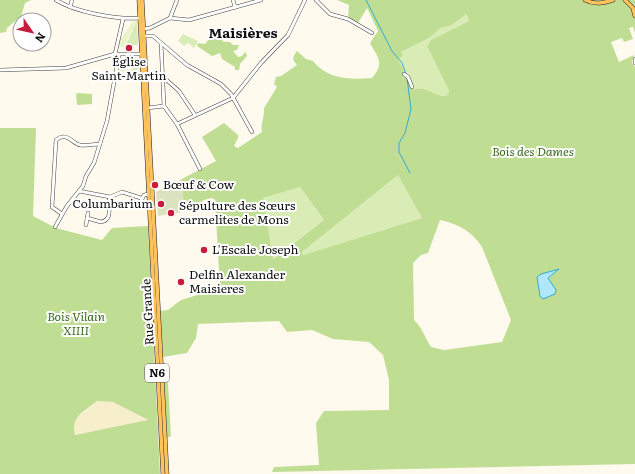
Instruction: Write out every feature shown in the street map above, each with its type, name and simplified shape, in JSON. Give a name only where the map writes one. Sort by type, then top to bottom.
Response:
[{"type":"main road","name":"Rue Grande","points":[[140,0],[139,18],[142,36],[148,208],[163,474]]},
{"type":"main road","name":"Rue Grande","points":[[140,0],[141,29]]},
{"type":"main road","points":[[585,0],[591,3],[613,0]]},
{"type":"main road","points":[[625,0],[633,8],[635,16]]},
{"type":"main road","name":"Rue Grande","points":[[142,54],[146,75],[167,474]]},
{"type":"street","points":[[56,0],[70,7],[123,19],[139,18]]},
{"type":"street","points":[[70,7],[72,0]]},
{"type":"street","points":[[170,18],[177,0]]},
{"type":"street","points":[[233,0],[235,7]]},
{"type":"street","points":[[141,29],[150,28],[170,18],[189,20],[261,0]]},
{"type":"street","points":[[177,124],[233,98],[261,63],[288,35],[302,0]]},
{"type":"street","points":[[316,0],[330,14],[348,19],[372,33]]},
{"type":"street","points":[[55,226],[79,191],[94,163],[110,106],[123,19]]},
{"type":"street","points":[[142,36],[153,36],[187,65],[218,81],[233,98],[252,132]]},
{"type":"street","points":[[161,43],[164,106],[177,124],[200,169]]},
{"type":"street","points":[[0,70],[66,68],[117,54],[142,54]]},
{"type":"street","points":[[146,75],[162,76],[179,91],[195,115]]},
{"type":"street","points":[[406,75],[412,87]]},
{"type":"street","points":[[147,108],[164,106]]},
{"type":"street","points":[[62,214],[52,207],[56,140],[58,138],[69,138],[79,145],[100,144]]},
{"type":"street","points":[[79,191],[110,197],[122,192],[141,198]]},
{"type":"street","points":[[141,198],[148,193],[152,197]]},
{"type":"street","points":[[87,218],[101,222],[107,220],[110,215],[110,197]]},
{"type":"street","points":[[141,198],[142,204],[148,208]]},
{"type":"street","points":[[86,225],[88,213]]},
{"type":"shaded area","points":[[97,401],[113,402],[149,421],[75,435],[73,426],[76,419]]},
{"type":"green space","points":[[0,0],[31,0],[25,3],[22,12],[12,12],[12,24],[7,28],[6,32],[0,33]]},
{"type":"green space","name":"Bois des Dames","points":[[337,0],[635,0],[635,33],[633,27],[629,28],[633,39],[624,42],[622,38],[611,42],[619,62],[634,55],[632,63],[635,67],[635,464],[272,472],[274,467],[319,465],[316,423],[324,411],[389,410],[389,380],[383,355],[369,342],[333,339],[312,330],[287,332],[279,321],[198,324],[196,338],[187,353],[163,357],[160,311],[168,310],[181,300],[220,288],[215,200],[212,198],[204,200],[184,212],[182,179],[216,161],[202,137],[224,123],[238,135],[234,146],[238,148],[262,132],[264,108],[277,87],[274,84],[276,77],[281,76],[297,65],[293,58],[297,51],[306,59],[313,61],[325,72],[332,75],[355,79],[372,78],[378,68],[379,60],[370,43],[378,31],[367,8],[358,23],[348,18],[349,5]],"holes":[[[466,14],[469,21],[431,40],[427,46],[449,91],[448,94],[441,96],[428,90],[414,89],[398,60],[403,55],[401,52],[429,38],[442,27],[452,25]],[[398,175],[422,218],[303,255],[302,252]],[[300,187],[324,220],[273,259],[263,198]],[[440,220],[452,223],[464,229],[474,237],[482,247],[511,320],[502,342],[444,350],[431,347],[414,320],[413,263],[421,255],[428,253]],[[558,270],[548,278],[550,281],[543,299],[540,296],[537,277]]]},
{"type":"green space","points":[[465,13],[469,21],[431,40],[427,46],[449,91],[448,94],[441,96],[428,90],[414,89],[397,60],[403,55],[401,52],[429,38],[442,27],[455,23]]},
{"type":"green space","points":[[134,20],[136,22],[123,48],[117,44]]},
{"type":"green space","points":[[137,20],[138,45],[126,46],[126,45]]},
{"type":"green space","points":[[183,34],[198,41],[194,48],[188,43],[184,46],[178,41]]},
{"type":"green space","points":[[217,36],[224,42],[239,45],[237,50],[233,51],[238,57],[242,56],[245,52],[246,53],[247,56],[240,64],[239,70],[235,70],[235,67],[222,59],[220,53],[212,56],[197,46],[198,43],[205,44],[209,39]]},
{"type":"green space","points":[[120,58],[136,59],[138,62],[138,72],[117,71],[117,69],[132,70],[132,67],[135,66],[135,60],[120,60]]},
{"type":"green space","points":[[76,94],[92,94],[92,104],[77,105]]},
{"type":"green space","name":"Bois Vilain XIIII","points":[[0,128],[36,128],[33,216],[56,228],[102,240],[112,228],[148,226],[160,474],[0,474]],"holes":[[[97,401],[113,402],[148,420],[75,435],[75,424],[83,411]]]},
{"type":"green space","points":[[399,174],[422,218],[303,255],[302,252]]},
{"type":"green space","points":[[182,179],[184,212],[158,216],[156,192]]},
{"type":"green space","points":[[300,187],[324,220],[272,259],[263,198]]},
{"type":"green space","points":[[163,365],[167,366],[171,436],[167,438]]},
{"type":"water","points":[[559,269],[548,278],[556,290],[555,294],[543,299],[540,296],[537,277],[541,274]]},
{"type":"waterway","points":[[366,0],[392,51],[402,63],[406,74]]},
{"type":"waterway","points":[[407,78],[411,109],[405,133],[399,143],[399,152],[410,173]]},
{"type":"place","name":"Église Saint-Martin","points":[[129,48]]},
{"type":"place","name":"Bœuf & Cow","points":[[155,185]]},
{"type":"place","name":"Columbarium","points":[[161,204]]},
{"type":"place","name":"Sépulture des Sœurs carmelites de Mons","points":[[171,213]]},
{"type":"place","name":"L'Escale Joseph","points":[[204,250]]},
{"type":"place","name":"Delfin Alexander Maisieres","points":[[181,282]]},
{"type":"district","name":"Maisières","points":[[243,33]]}]
